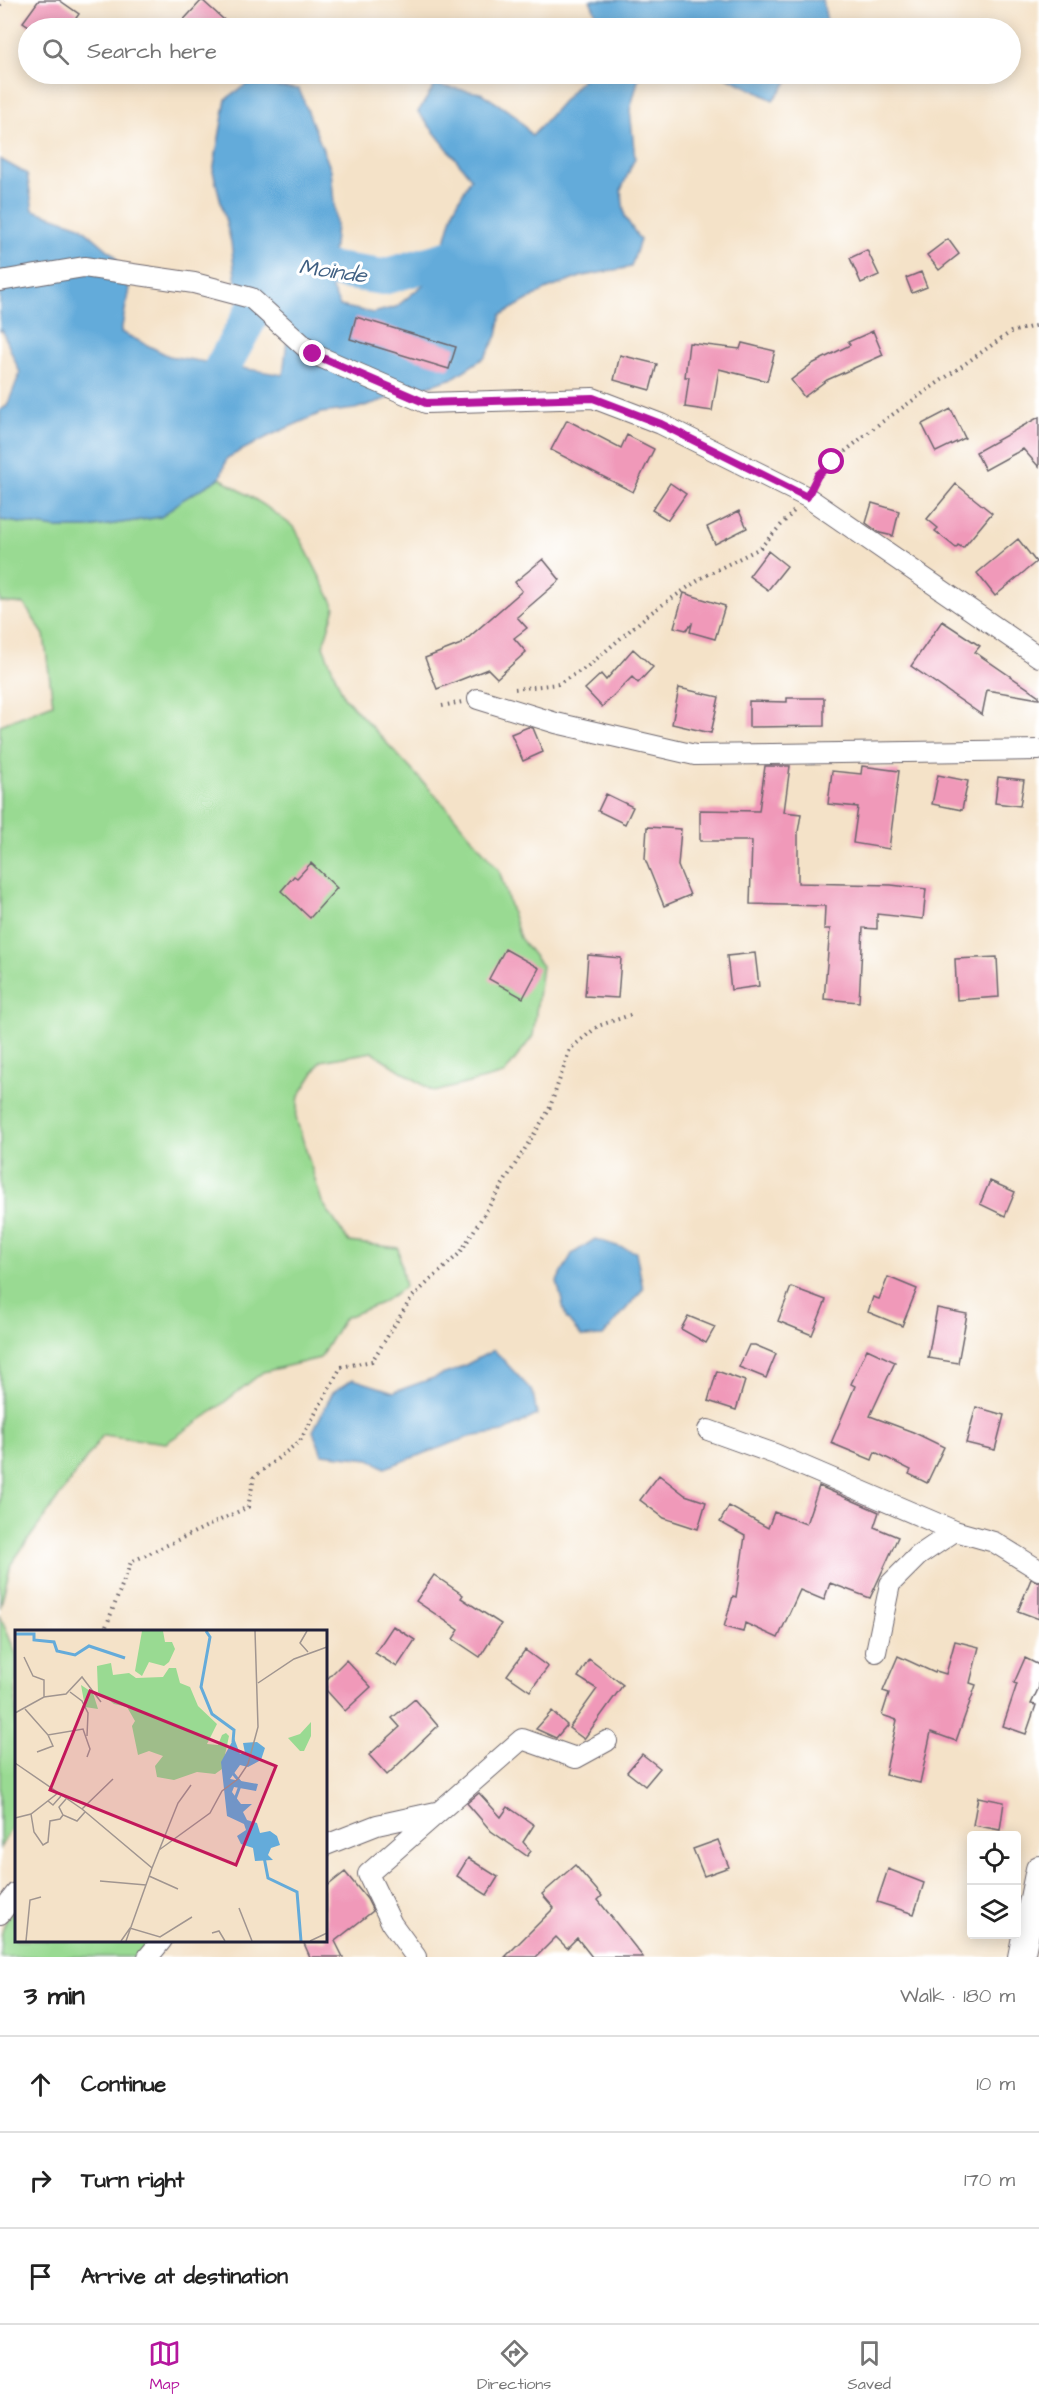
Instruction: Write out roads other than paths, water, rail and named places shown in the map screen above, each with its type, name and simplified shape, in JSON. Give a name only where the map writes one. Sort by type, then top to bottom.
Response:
[{"type":"main road","points":[[1021,1957],[1039,1871]]},
{"type":"street","points":[[0,281],[84,267],[194,283],[250,298],[313,354],[426,403],[593,398],[661,424],[807,497],[1039,657]]},
{"type":"street","points":[[477,699],[556,723],[695,755],[1039,750]]},
{"type":"street","points":[[708,1430],[775,1454],[955,1531],[994,1542],[1039,1570]]},
{"type":"street","points":[[876,1652],[890,1584],[918,1556],[955,1531]]},
{"type":"street","points":[[416,1957],[392,1924],[368,1874],[522,1738],[576,1758],[607,1741]]},
{"type":"street","points":[[327,1845],[377,1825],[439,1811]]},
{"type":"street","points":[[0,1914],[15,1894]]},
{"type":"street","points":[[148,1957],[161,1942]]},
{"type":"water","points":[[590,0],[823,0],[826,18],[598,18]]},
{"type":"water","points":[[247,84],[299,89],[331,170],[336,225],[330,285],[340,306],[373,313],[396,307],[436,274],[454,209],[471,178],[418,112],[435,85],[481,93],[515,115],[532,136],[578,84],[637,84],[630,110],[635,158],[621,190],[625,217],[640,240],[631,267],[583,276],[545,290],[501,315],[497,336],[485,357],[453,378],[355,409],[321,413],[227,458],[220,478],[182,500],[161,517],[87,528],[56,528],[0,520],[0,410],[7,406],[20,373],[2,330],[0,331],[0,159],[27,174],[33,210],[80,226],[115,256],[129,289],[121,332],[169,356],[283,375],[287,340],[238,300],[231,242],[213,171],[226,99]]},
{"type":"water","points":[[741,84],[786,84],[773,100]]},
{"type":"water","points":[[595,1239],[636,1252],[643,1289],[603,1336],[582,1337],[566,1318],[557,1281],[572,1254]]},
{"type":"water","points":[[494,1350],[533,1392],[537,1415],[503,1432],[469,1437],[385,1468],[370,1459],[322,1454],[313,1431],[333,1392],[353,1379],[394,1392],[456,1370]]},
{"type":"waterway","name":"Moinde","points":[[200,408],[257,304],[259,278],[279,262],[383,277],[471,252],[486,245]]}]
